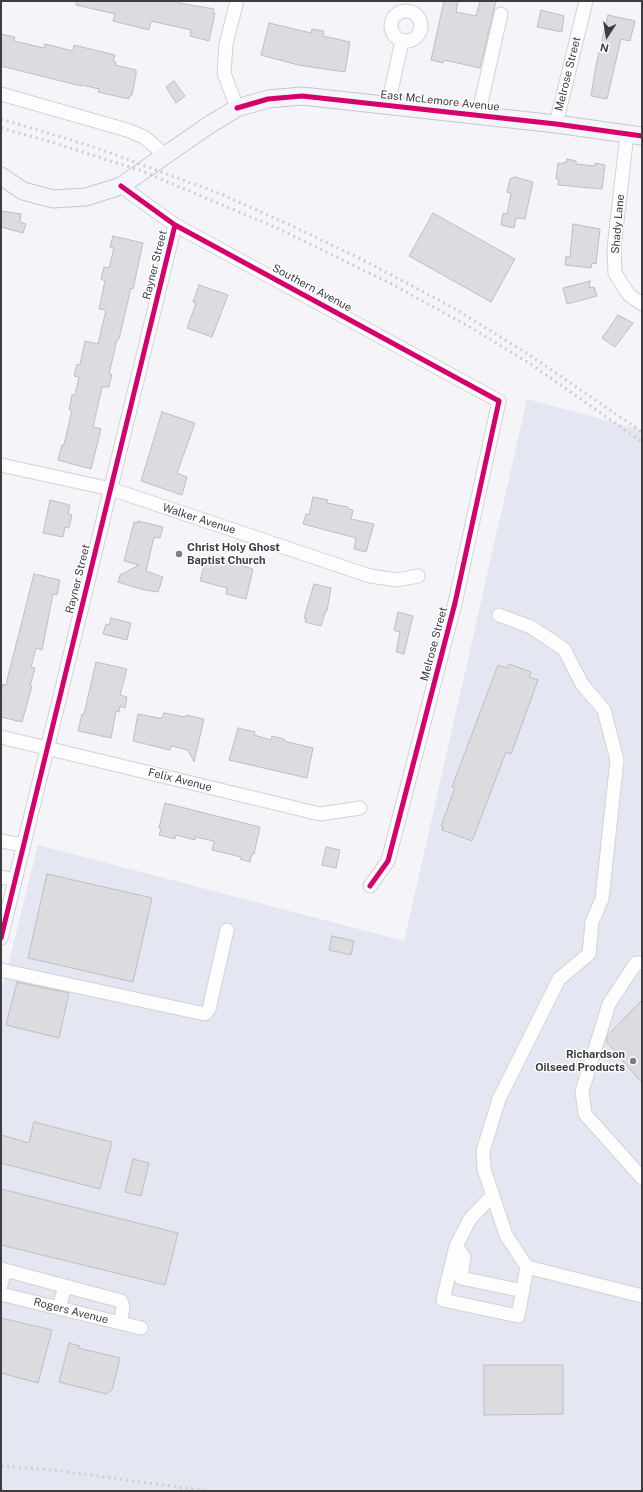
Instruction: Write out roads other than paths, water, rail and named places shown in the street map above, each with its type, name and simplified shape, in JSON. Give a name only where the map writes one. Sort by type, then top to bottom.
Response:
[{"type":"main road","name":"East McLemore Avenue","points":[[165,155],[208,124],[237,108],[268,99],[302,96],[556,124],[634,135]]},
{"type":"main road","points":[[1,176],[23,191],[53,198],[86,197],[121,186],[165,155]]},
{"type":"street","points":[[237,1],[226,44],[224,73],[237,108]]},
{"type":"street","name":"Melrose Street","points":[[556,124],[586,1]]},
{"type":"street","points":[[478,116],[501,14]]},
{"type":"street","points":[[388,106],[402,41]]},
{"type":"street","points":[[1,94],[127,130],[144,137],[165,155]]},
{"type":"street","name":"Shady Lane","points":[[634,135],[614,248],[615,273],[629,295],[642,304]]},
{"type":"street","name":"Southern Avenue","points":[[121,186],[175,225],[499,401]]},
{"type":"street","name":"Rayner Street","points":[[1,938],[175,225]]},
{"type":"street","name":"Melrose Street","points":[[370,886],[388,861],[455,603],[499,401]]},
{"type":"street","name":"Walker Avenue","points":[[1,464],[111,489],[370,576],[396,580],[418,576]]},
{"type":"street","points":[[499,615],[531,627],[564,649],[582,684],[604,710],[617,760],[602,899],[592,922],[588,954],[559,979],[499,1098],[483,1152],[484,1169],[506,1235],[528,1267],[642,1296]]},
{"type":"street","name":"Felix Avenue","points":[[1,737],[320,814],[360,808]]},
{"type":"street","points":[[1,841],[23,844]]},
{"type":"street","points":[[1,877],[15,880]]},
{"type":"street","points":[[1,970],[205,1014],[209,1009],[227,930]]},
{"type":"street","points":[[642,963],[636,963],[609,1004],[582,1091],[585,1114],[642,1178]]},
{"type":"street","points":[[492,1196],[470,1219],[456,1246],[443,1300],[518,1316],[528,1267]]},
{"type":"street","points":[[456,1246],[464,1257],[461,1278],[523,1291]]},
{"type":"street","points":[[1,1284],[3,1269],[120,1301],[123,1308],[120,1323]]},
{"type":"street","points":[[60,1308],[65,1286]]},
{"type":"street","name":"Rogers Avenue","points":[[1,1294],[141,1328]]},
{"type":"railway","points":[[1,119],[91,146],[221,194],[361,259],[452,307],[531,356],[642,432]]},
{"type":"railway","points":[[1,128],[48,141],[142,171],[279,229],[390,283],[475,330],[532,365],[642,442]]},
{"type":"railway","points":[[1,1466],[53,1470],[208,1491]]},
{"type":"place","name":"Christ Holy Ghost Baptist Church","points":[[179,554]]},
{"type":"place","name":"Richardson Oilseed Products","points":[[633,1061]]}]
